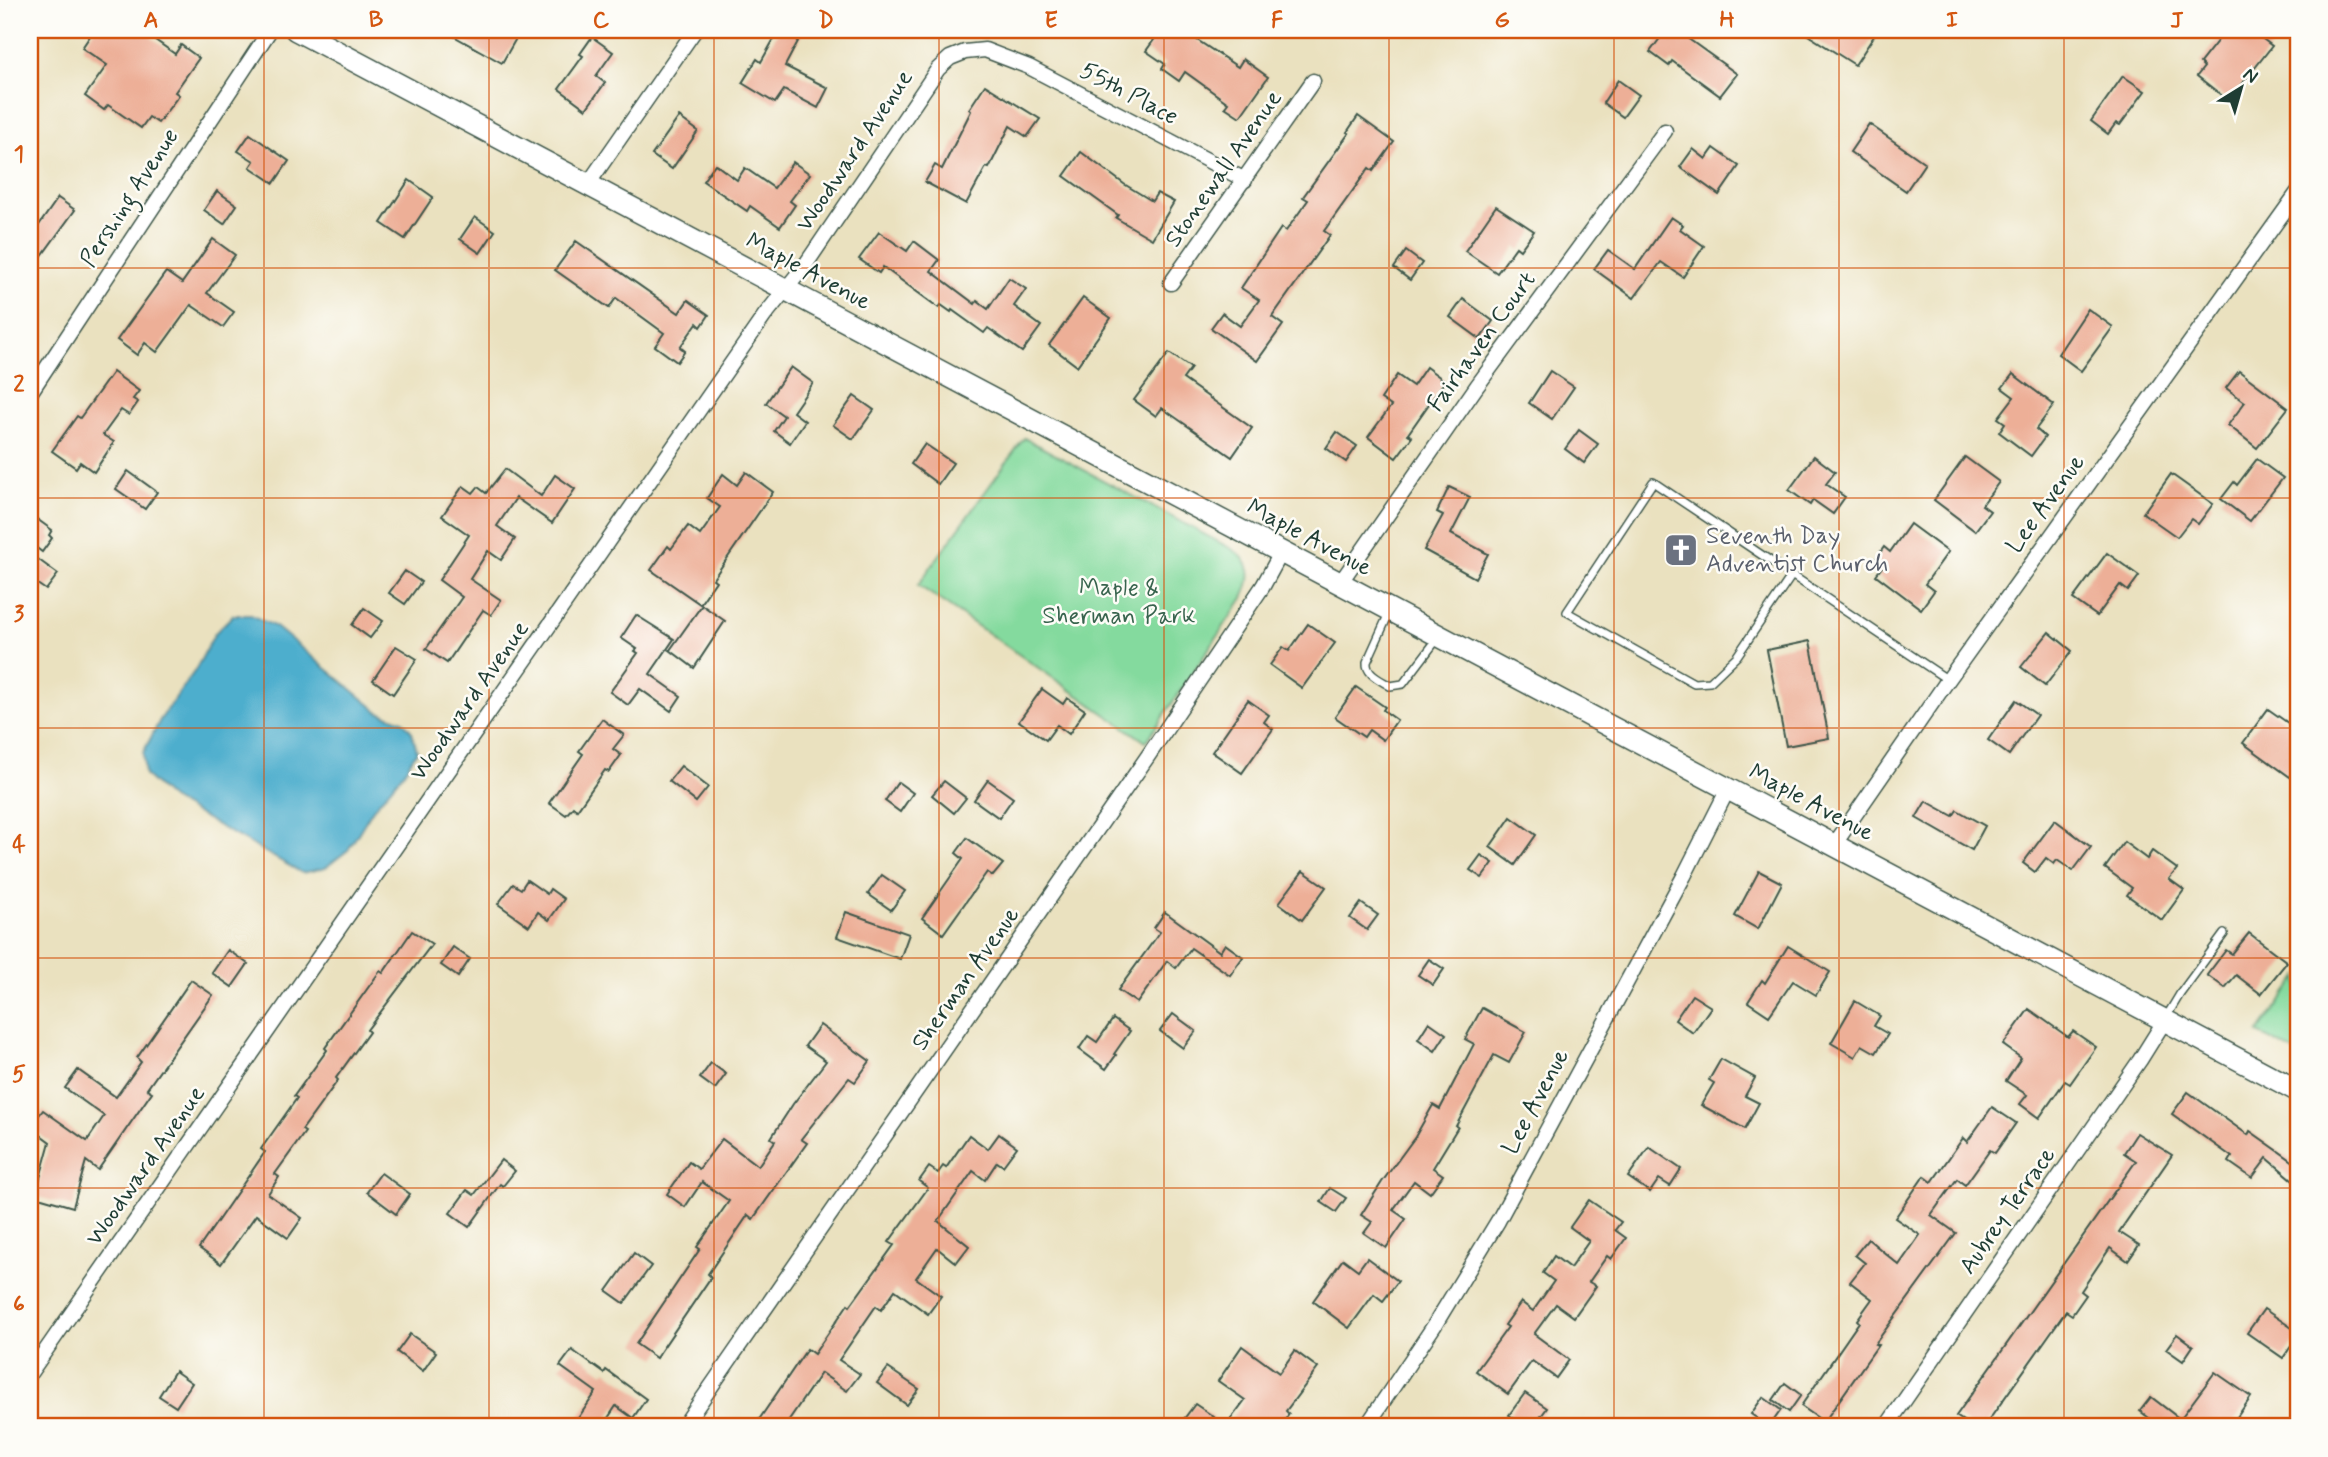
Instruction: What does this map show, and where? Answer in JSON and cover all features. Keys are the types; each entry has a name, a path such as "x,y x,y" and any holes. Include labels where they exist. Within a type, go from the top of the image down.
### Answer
{"main road":[{"name":"Maple Avenue","path":"296,30 2298,1091"}],"street":[{"name":"Pershing Avenue","path":"30,393 270,30"},
{"path":"588,184 695,30"},
{"name":"55th Place","path":"950,58 965,52 985,50 1029,67 1245,180"},
{"name":"Woodward Avenue","path":"30,1373 765,315 806,264 938,69 950,58"},
{"name":"Stonewall Avenue","path":"1171,284 1313,81"},
{"name":"Fairhaven Court","path":"1340,583 1477,386 1665,131"},
{"name":"Lee Avenue","path":"1834,845 1948,680 2298,192"},
{"name":"Sherman Avenue","path":"682,1427 1156,745 1263,586 1281,553"},
{"name":"Lee Avenue","path":"1366,1427 1434,1326 1498,1221 1728,789"},
{"name":"Aubrey Terrace","path":"1886,1427 2165,1020"}],"lane":[{"path":"1792,575 1737,656 1710,682 1694,683 1567,612 1653,482 1792,575 1948,680"},
{"path":"1391,610 1367,662 1370,672 1390,686 1403,684 1440,636"},
{"path":"2165,1020 2179,994 2224,934"}],"green space":[{"name":"Maple & Sherman Park","path":"1024,438 1232,549 1247,565 1249,577 1243,598 1146,742 918,585"},
{"path":"2298,977 2298,1054 2258,1033"}],"water":[{"path":"233,615 251,615 276,627 379,712 403,721 412,732 417,751 404,772 373,809 348,850 325,868 302,873 171,799 145,775 143,753 160,720 196,669 215,633"}],"building":[{"path":"94,30 141,30 175,54 181,45 199,58 175,92 179,95 158,123 149,117 141,128 108,105 104,110 85,96 107,65 82,48"},
{"path":"443,30 492,30 501,35 504,30 508,30 518,35 502,63"},
{"path":"779,30 804,30 785,66 828,88 818,108 784,90 775,103 742,83 757,59 761,62"},
{"path":"1161,30 1182,30 1238,67 1243,59 1268,77 1240,117 1225,107 1228,103 1185,72 1179,81 1162,69 1165,64 1146,51"},
{"path":"1666,30 1676,30 1737,74 1720,96 1672,61 1669,66 1650,52"},
{"path":"1800,30 1878,30 1855,65"},
{"path":"2226,30 2251,30 2272,46 2229,101 2197,76 2204,67 2200,63"},
{"path":"592,37 613,52 596,76 605,83 586,109 559,89 583,56 580,54"},
{"path":"2123,76 2145,91 2120,125 2116,123 2108,134 2091,121"},
{"path":"1618,80 1639,95 1623,117 1603,103"},
{"path":"985,85 1040,119 1027,137 1010,126 989,168 986,167 966,204 925,182 935,165 942,169 971,111 969,109"},
{"path":"1358,116 1394,142 1373,171 1369,168 1324,231 1330,235 1272,317 1283,325 1257,361 1211,328 1222,313 1240,326 1259,300 1241,288 1281,228 1286,231 1308,200 1303,197 1349,133 1347,132"},
{"path":"679,117 698,131 672,169 652,155"},
{"path":"1869,124 1925,163 1906,191 1850,152"},
{"path":"250,134 289,161 274,183 250,167 254,161 238,151"},
{"path":"1714,148 1739,166 1719,195 1680,167 1693,149 1706,159"},
{"path":"1081,152 1152,201 1157,193 1174,202 1152,239 1116,218 1118,215 1064,176"},
{"path":"793,162 810,174 790,201 795,205 780,227 750,206 747,211 703,181 715,164 737,180 745,168 774,188"},
{"path":"409,180 433,197 405,239 381,223"},
{"path":"217,191 237,205 224,224 204,210"},
{"path":"58,198 75,210 30,272 30,238"},
{"path":"1496,206 1534,231 1520,250 1516,247 1497,273 1465,251"},
{"path":"475,217 495,231 480,253 460,239"},
{"path":"1671,217 1683,225 1680,229 1704,246 1683,277 1661,262 1634,298 1594,269 1608,250 1635,269"},
{"path":"879,232 907,251 914,241 939,260 931,271 975,304 977,301 988,309 1009,278 1026,289 1014,306 1041,326 1022,352 988,328 984,333 952,310 951,312 941,305 939,308 883,267 879,273 859,259"},
{"path":"213,239 235,255 207,293 234,312 223,327 191,305 157,352 145,343 137,355 117,340 166,272 182,283"},
{"path":"576,241 679,313 688,300 709,315 701,327 697,323 680,347 685,351 677,362 655,346 664,333 616,298 609,308 555,270"},
{"path":"1406,251 1422,263 1410,280 1394,268"},
{"path":"1083,298 1111,318 1077,366 1049,345"},
{"path":"1463,299 1493,321 1480,339 1450,317"},
{"path":"2088,309 2113,327 2081,371 2058,354"},
{"path":"1169,353 1191,368 1183,379 1252,428 1232,457 1162,408 1156,416 1134,400"},
{"path":"791,367 813,383 793,412 805,421 790,443 774,431 784,416 766,403"},
{"path":"1426,367 1445,381 1408,434 1412,437 1396,458 1368,437 1391,406 1381,399 1397,375 1413,386"},
{"path":"1550,371 1574,387 1552,419 1529,403"},
{"path":"2239,371 2288,408 2257,448 2228,425 2245,402 2226,388"},
{"path":"113,372 139,391 133,399 138,402 129,415 121,410 103,435 114,442 94,472 80,462 76,468 52,451"},
{"path":"2013,374 2054,405 2036,429 2045,437 2031,456 1999,432 2005,423 1998,418 2014,397 2002,388"},
{"path":"854,396 874,410 853,439 833,425"},
{"path":"1579,430 1598,444 1584,463 1565,449"},
{"path":"1337,432 1357,446 1346,462 1326,448"},
{"path":"925,444 953,463 938,484 911,464"},
{"path":"1814,456 1835,472 1826,484 1845,497 1833,514 1813,500 1810,505 1789,490"},
{"path":"1965,457 1999,482 1982,505 1990,511 1975,531 1934,500"},
{"path":"2257,459 2283,478 2250,521 2221,499 2234,482 2237,485"},
{"path":"505,469 541,496 555,475 575,489 552,523 516,498 497,526 515,539 501,560 488,551 470,579 501,600 491,615 483,610 447,663 426,649 462,597 439,580 469,535 442,516 463,486 473,493 478,487 486,493"},
{"path":"128,471 157,492 145,509 116,489"},
{"path":"746,472 773,492 713,579 716,581 700,604 651,570 668,546 671,549 688,526 700,535 720,507 707,498 723,474 737,485"},
{"path":"2171,474 2213,504 2198,524 2191,519 2177,537 2143,513"},
{"path":"1449,487 1470,497 1451,534 1488,554 1475,578 1424,550 1443,515 1437,512"},
{"path":"30,514 52,530 49,535 52,538 42,552 30,543"},
{"path":"1910,524 1948,552 1925,584 1934,591 1921,609 1876,575 1882,567 1874,561 1884,547 1890,552"},
{"path":"2107,553 2139,576 2128,591 2120,585 2097,616 2073,599"},
{"path":"39,560 58,574 46,590 30,579 30,572"},
{"path":"405,571 421,582 405,604 389,593"},
{"path":"702,605 725,621 694,668 670,650"},
{"path":"364,608 383,621 370,638 352,625"},
{"path":"636,615 674,639 650,674 681,696 671,711 640,689 628,705 610,692 638,653 635,651 637,649 621,638"},
{"path":"1308,624 1335,643 1302,688 1270,665 1283,647 1289,651"},
{"path":"2049,632 2072,651 2045,686 2021,667"},
{"path":"1810,641 1829,738 1786,746 1767,650"},
{"path":"396,646 417,659 393,694 373,680"},
{"path":"1356,687 1385,707 1383,710 1397,720 1383,740 1369,730 1364,737 1335,717"},
{"path":"1042,689 1063,704 1067,698 1085,710 1069,734 1057,725 1046,740 1019,721"},
{"path":"1248,700 1269,715 1264,722 1273,729 1242,773 1212,752"},
{"path":"2016,700 2037,715 2009,755 1988,740"},
{"path":"2268,709 2298,730 2298,765 2290,777 2243,743"},
{"path":"602,719 624,735 613,749 621,755 609,772 605,770 577,810 573,807 566,815 549,803 583,754 579,751"},
{"path":"681,766 708,787 696,802 669,781"},
{"path":"988,780 1013,798 999,818 974,800"},
{"path":"944,781 966,798 954,813 932,795"},
{"path":"898,782 913,793 900,812 885,801"},
{"path":"1926,801 1953,816 1957,810 1985,826 1972,850 1916,818"},
{"path":"1511,817 1536,835 1515,865 1490,847"},
{"path":"2055,820 2091,847 2073,871 2057,860 2054,864 2046,858 2035,872 2023,863"},
{"path":"967,838 1003,864 993,876 987,872 943,934 922,918 963,859 956,853"},
{"path":"2124,842 2147,859 2152,851 2177,869 2169,879 2184,890 2162,920 2127,895 2132,888 2105,868"},
{"path":"1481,855 1493,863 1482,878 1470,870"},
{"path":"1303,871 1326,887 1302,920 1279,903"},
{"path":"1759,871 1782,883 1758,929 1735,916"},
{"path":"882,875 905,891 891,910 868,894"},
{"path":"527,880 547,894 550,889 564,899 549,920 538,912 529,926 498,904 513,884 521,889"},
{"path":"1361,903 1378,915 1367,930 1350,918"},
{"path":"846,912 909,934 900,959 837,937"},
{"path":"1165,912 1220,952 1225,944 1243,957 1230,975 1191,948 1176,968 1167,961 1137,1003 1118,990 1160,932 1154,928"},
{"path":"412,931 432,944 367,1030 369,1032 336,1078 338,1080 302,1130 305,1132 275,1174 279,1177 268,1194 302,1218 288,1238 256,1215 221,1264 199,1248 265,1152 261,1149 297,1098 294,1096 327,1050 325,1048"},
{"path":"2249,933 2287,962 2261,994 2236,975 2225,988 2207,975 2226,950 2232,954"},
{"path":"1788,946 1830,972 1816,995 1793,981 1769,1016 1748,1002 1762,980 1765,983"},
{"path":"453,947 470,959 458,977 441,965"},
{"path":"228,950 248,964 232,987 212,973"},
{"path":"1429,959 1444,969 1433,985 1418,975"},
{"path":"191,980 213,995 147,1089 152,1092 98,1170 86,1161 73,1207 35,1196 50,1142 30,1127 43,1110 87,1141 104,1116 65,1088 78,1070 116,1097 141,1062 137,1058"},
{"path":"1692,995 1711,1007 1693,1033 1675,1020"},
{"path":"1855,1001 1880,1016 1874,1026 1888,1034 1876,1053 1862,1045 1855,1057 1831,1043"},
{"path":"1482,1008 1526,1032 1509,1063 1494,1055 1456,1126 1458,1127 1433,1168 1443,1175 1430,1193 1414,1181 1393,1210 1406,1219 1386,1248 1364,1233 1372,1222 1361,1215 1415,1137 1433,1105 1440,1109 1474,1044 1465,1039"},
{"path":"2029,1009 2068,1037 2073,1031 2096,1047 2070,1084 2065,1081 2039,1118 2020,1104 2027,1095 2006,1081 2021,1058 2003,1045"},
{"path":"1173,1014 1196,1031 1183,1048 1160,1031"},
{"path":"1113,1019 1130,1031 1106,1069 1079,1049 1088,1036 1097,1042"},
{"path":"1429,1022 1446,1034 1435,1051 1418,1039"},
{"path":"820,1025 870,1061 855,1082 849,1078 801,1139 807,1143 753,1219 748,1215 708,1274 711,1277 656,1358 636,1344 729,1201 702,1182 685,1207 667,1194 689,1162 699,1169 722,1139 758,1166 775,1141 771,1138 793,1104 826,1061 805,1046"},
{"path":"1721,1059 1755,1078 1745,1096 1759,1103 1745,1129 1701,1105 1714,1083 1709,1080"},
{"path":"711,1063 726,1074 715,1089 700,1078"},
{"path":"2188,1092 2248,1135 2250,1131 2298,1165 2298,1184 2267,1158 2252,1178 2229,1162 2232,1157 2172,1114"},
{"path":"1992,1107 2016,1123 1995,1153 1990,1150 1965,1185 1957,1179 1931,1215 1956,1233 1875,1344 1878,1345 1824,1422 1801,1406 1872,1299 1850,1282 1865,1263 1855,1255 1868,1239 1899,1265 1920,1235 1895,1218 1924,1176 1932,1182 1963,1138 1967,1142"},
{"path":"2137,1133 2172,1155 2119,1232 2139,1245 2128,1261 2110,1248 2081,1291 2086,1295 2072,1315 2066,1311 1984,1427 1972,1427 1956,1416 2136,1161 2124,1153"},
{"path":"999,1134 1017,1147 1003,1166 997,1162 985,1180 973,1171 938,1221 969,1246 956,1263 937,1248 916,1278 941,1296 928,1314 895,1290 881,1310 876,1306 839,1360 860,1374 847,1391 821,1373 784,1427 754,1427 807,1349 814,1354 848,1304 850,1306 894,1245 889,1242 928,1188 919,1181 929,1167 938,1173 943,1166 946,1168 969,1135 988,1149"},
{"path":"1649,1147 1681,1169 1670,1186 1659,1179 1650,1192 1628,1177"},
{"path":"501,1160 515,1171 503,1186 500,1184 469,1227 450,1213 467,1190 474,1195"},
{"path":"381,1173 410,1194 396,1214 367,1192"},
{"path":"1330,1188 1346,1198 1336,1212 1321,1202"},
{"path":"1589,1200 1621,1222 1615,1230 1626,1238 1611,1259 1607,1256 1589,1282 1596,1286 1574,1317 1556,1304 1534,1334 1569,1360 1556,1378 1532,1361 1508,1394 1476,1371 1508,1327 1505,1325 1521,1302 1533,1311 1554,1281 1543,1273 1554,1256 1570,1268 1589,1241 1570,1227"},
{"path":"634,1253 651,1266 624,1303 607,1291"},
{"path":"1367,1258 1398,1281 1383,1301 1374,1294 1349,1328 1313,1301 1343,1259 1358,1270"},
{"path":"2264,1309 2298,1332 2283,1358 2247,1333"},
{"path":"410,1334 436,1352 423,1371 397,1352"},
{"path":"2177,1334 2193,1346 2183,1361 2166,1349"},
{"path":"1242,1346 1279,1373 1295,1351 1318,1368 1286,1411 1289,1414 1280,1427 1240,1427 1230,1420 1245,1400 1218,1381"},
{"path":"572,1350 646,1399 633,1418 616,1406 602,1427 572,1427 596,1392 560,1366"},
{"path":"888,1368 919,1389 907,1405 877,1383"},
{"path":"175,1371 192,1383 176,1407 159,1396"},
{"path":"2215,1372 2251,1397 2230,1427 2161,1427 2140,1411 2151,1397 2180,1419"},
{"path":"1785,1383 1801,1395 1789,1412 1773,1400"},
{"path":"1525,1393 1547,1408 1533,1427 1526,1427 1509,1415"},
{"path":"1763,1397 1781,1410 1769,1427 1751,1414"},
{"path":"1195,1404 1214,1417 1207,1427 1178,1427"}],"place":[{"name":"Seventh Day Adventist Church","path":"1681,550"}]}
